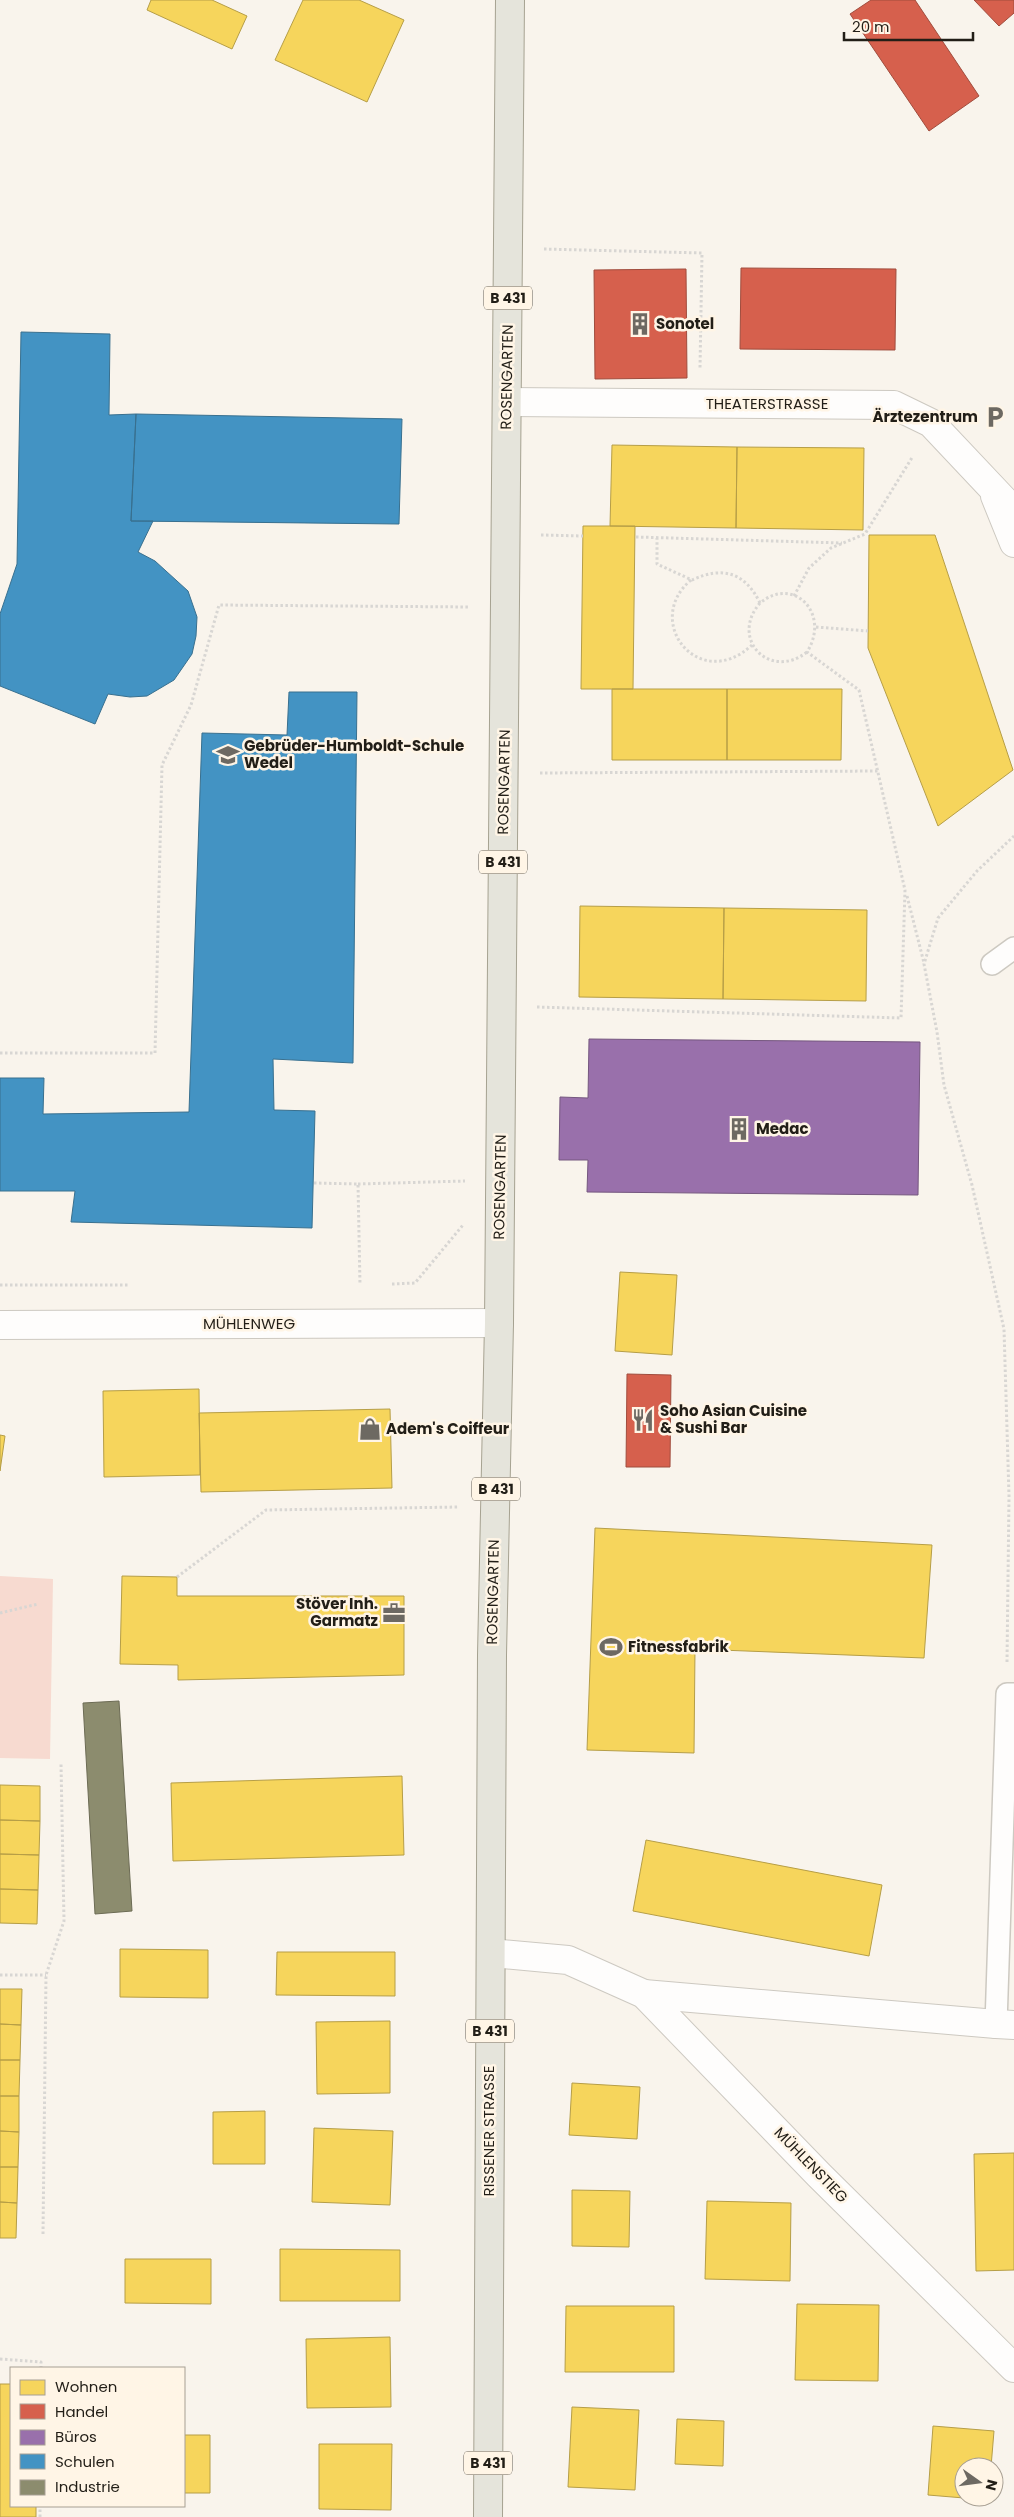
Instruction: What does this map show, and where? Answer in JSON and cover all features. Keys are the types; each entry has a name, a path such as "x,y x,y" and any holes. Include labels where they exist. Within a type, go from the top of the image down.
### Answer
{"main road":[{"name":"ROSENGARTEN","path":"492,1654 499,1323 510,0"},
{"name":"RISSENER STRASSE","path":"488,2517 492,1654"}],"street":[{"name":"THEATERSTRASSE","path":"507,402 894,405 931,424 1014,511"},
{"name":"THEATERSTRASSE","path":"993,490 1014,544"},
{"name":"MÜHLENWEG","path":"0,1325 499,1323"},
{"name":"MÜHLENSTIEG","path":"491,1953 568,1960 644,1994 1005,2025"},
{"name":"MÜHLENSTIEG","path":"644,1994 819,2175 1014,2368"}],"lane":[{"path":"992,964 1014,948"},
{"path":"1005,2025 1011,1694"}],"path":[{"path":"508,248 702,252 700,404"},
{"path":"794,596 809,568 831,548 865,534 896,486"},
{"path":"636,537 844,543"},
{"path":"657,538 657,564 692,580"},
{"path":"752,645 734,659 723,662 701,659 688,651 678,639 672,616 674,604 678,594 692,580 706,574 721,572 734,575 745,582 754,591 760,603"},
{"path":"776,595 794,596 808,606 816,628 815,636 807,652 800,658 781,662 764,657 752,645 748,634 748,623 752,613 760,603 776,595"},
{"path":"0,1053 155,1053 162,765 191,705 219,605 506,607"},
{"path":"816,628 868,631"},
{"path":"807,652 859,690 924,964 938,1032 944,1085 972,1185 1004,1330 1009,1496 1011,1694"},
{"path":"504,774 878,771"},
{"path":"924,964 938,918 977,871 1014,836"},
{"path":"502,1005 901,1018 905,890"},
{"path":"314,1183 358,1184 500,1180"},
{"path":"358,1184 360,1285"},
{"path":"388,1284 416,1283 465,1223"},
{"path":"0,1285 136,1285"},
{"path":"350,1285 369,1285"},
{"path":"177,1576 266,1510 495,1507"},
{"path":"0,1613 38,1604"},
{"path":"43,2234 46,1975 64,1921 61,1764"},
{"path":"0,1976 46,1975"},
{"path":"0,2359 41,2362 41,2367"}],"shaded area":[{"path":"0,1576 53,1579 50,1759 0,1758"}],"building: Wohnen":[{"path":"151,0 212,0 247,16 232,49 147,10"},
{"path":"303,0 359,0 404,20 367,102 275,60"},
{"path":"612,445 737,447 736,528 610,526"},
{"path":"737,447 864,448 863,530 736,528"},
{"path":"583,526 635,526 633,689 581,689"},
{"path":"869,535 935,535 1013,770 938,826 868,648"},
{"path":"612,689 727,689 727,760 612,760"},
{"path":"727,689 842,689 841,760 727,760"},
{"path":"580,906 724,908 723,999 579,997"},
{"path":"724,908 867,910 866,1001 723,999"},
{"path":"620,1272 677,1275 672,1355 615,1351"},
{"path":"199,1389 200,1475 104,1477 103,1391"},
{"path":"390,1409 392,1488 201,1492 199,1413"},
{"path":"0,1435 5,1436 0,1471"},
{"path":"595,1528 932,1545 924,1658 695,1649 694,1753 587,1750"},
{"path":"122,1576 177,1577 177,1596 404,1596 404,1675 178,1680 178,1665 120,1664"},
{"path":"402,1776 404,1855 173,1861 171,1783"},
{"path":"0,1785 40,1786 40,1821 0,1820"},
{"path":"0,1820 40,1821 39,1855 0,1854"},
{"path":"646,1840 882,1885 869,1956 633,1911"},
{"path":"0,1854 39,1855 38,1890 0,1889"},
{"path":"0,1889 38,1890 37,1924 0,1923"},
{"path":"120,1949 208,1950 208,1998 120,1997"},
{"path":"277,1952 395,1952 395,1996 276,1995"},
{"path":"0,1989 22,1989 21,2025 0,2024"},
{"path":"390,2021 390,2093 317,2094 316,2022"},
{"path":"0,2024 21,2025 20,2060 0,2060"},
{"path":"0,2060 20,2060 19,2096 0,2096"},
{"path":"572,2083 640,2087 637,2139 569,2135"},
{"path":"0,2096 19,2096 19,2132 0,2131"},
{"path":"265,2111 265,2164 213,2164 213,2112"},
{"path":"314,2128 393,2131 390,2205 312,2202"},
{"path":"0,2131 19,2132 18,2167 0,2167"},
{"path":"1014,2153 1014,2270 976,2271 974,2154"},
{"path":"0,2167 18,2167 17,2203 0,2202"},
{"path":"572,2190 630,2191 629,2247 572,2246"},
{"path":"707,2201 791,2203 790,2281 705,2279"},
{"path":"0,2202 17,2203 16,2238 0,2238"},
{"path":"280,2249 400,2250 400,2301 280,2301"},
{"path":"125,2259 211,2259 211,2304 125,2303"},
{"path":"797,2304 879,2305 878,2381 795,2380"},
{"path":"566,2306 674,2306 674,2372 565,2372"},
{"path":"390,2337 391,2407 307,2408 306,2339"},
{"path":"0,2384 10,2384 10,2507 36,2507 36,2517 0,2517"},
{"path":"572,2407 639,2410 635,2490 568,2487"},
{"path":"677,2419 724,2421 723,2466 675,2464"},
{"path":"933,2426 994,2431 992,2457 954,2457 954,2497 928,2495"},
{"path":"185,2435 210,2435 210,2493 185,2493"},
{"path":"319,2444 392,2444 391,2510 319,2509"}],"building: Handel":[{"path":"871,0 915,0 979,96 929,131 850,14"},
{"path":"974,0 1014,0 1014,13 999,26"},
{"path":"741,268 896,269 895,350 740,349"},
{"name":"Sonotel","path":"686,269 687,378 595,379 594,270"},
{"path":"627,1374 671,1375 670,1467 626,1467"}],"building: Büros":[{"name":"Medac","path":"589,1039 920,1042 918,1195 587,1192 588,1160 559,1160 560,1097 588,1098"}],"building: Schulen":[{"path":"21,332 110,334 109,415 136,414 131,521 153,521 138,552 155,561 188,591 197,617 196,636 192,654 174,680 147,696 130,697 108,694 95,724 0,686 0,614 17,564"},
{"path":"136,414 402,419 399,524 131,521"},
{"path":"289,692 357,692 353,1063 273,1059 274,1110 315,1111 312,1228 71,1222 75,1191 0,1191 0,1078 44,1078 43,1114 189,1112 202,733 287,735"}],"building: Industrie":[{"path":"119,1701 132,1911 95,1914 83,1703"}],"place":[{"name":"Sonotel","path":"640,324"},
{"name":"Ärztezentrum","path":"995,417"},
{"name":"Gebrüder-Humboldt-Schule Wedel","path":"228,755"},
{"name":"Medac","path":"739,1129"},
{"name":"Soho Asian Cuisine & Sushi Bar","path":"643,1420"},
{"name":"Adem's Coiffeur","path":"370,1429"},
{"name":"Stöver Inh. Garmatz","path":"394,1613"},
{"name":"Fitnessfabrik","path":"611,1647"}]}
